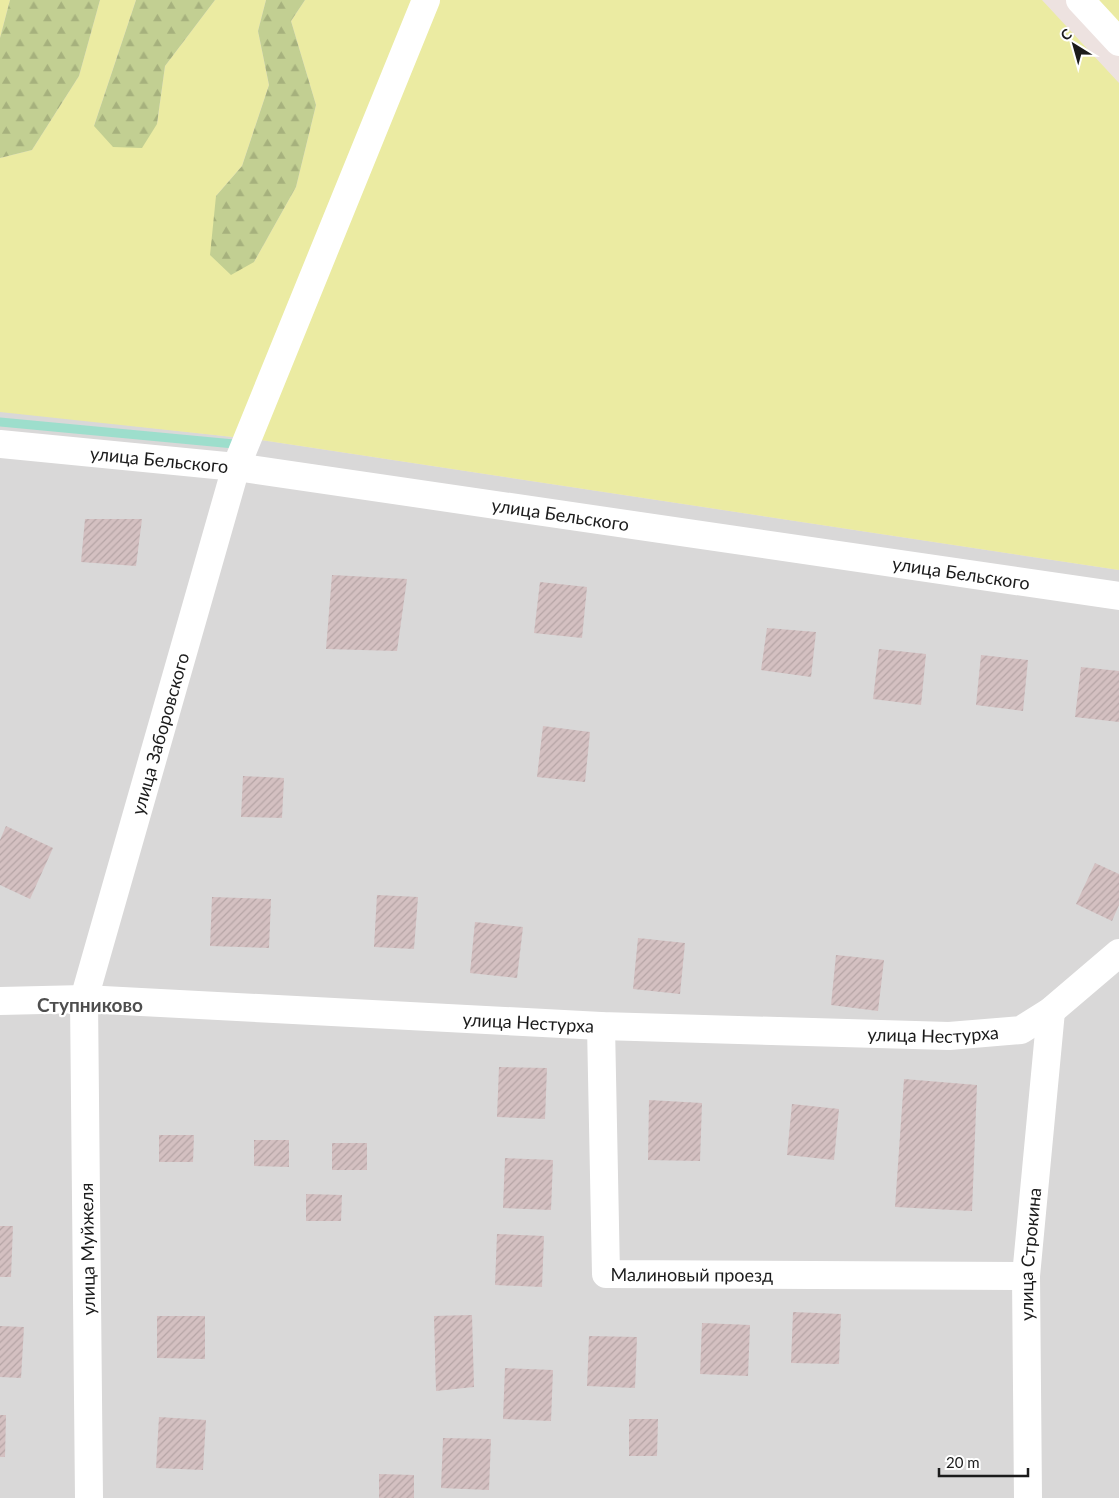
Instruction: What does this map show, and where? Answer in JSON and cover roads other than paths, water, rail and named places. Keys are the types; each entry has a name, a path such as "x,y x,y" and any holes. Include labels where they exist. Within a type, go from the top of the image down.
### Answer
{"street":[{"name":"улица Заборовского","path":"84,1000 236,467 426,0"},
{"path":"1080,0 1119,42"},
{"name":"улица Бельского","path":"0,444 236,467 1119,596"},
{"name":"улица Нестурха","path":"0,1000 84,1000 601,1026 949,1036 1021,1030 1051,1011 1119,953"},
{"name":"улица Муйжеля","path":"84,1000 89,1498"},
{"name":"улица Строкина","path":"1028,1498 1026,1276 1051,1011"},
{"name":"Малиновый проезд","path":"601,1026 606,1274 1026,1276"}],"waterway":[{"path":"0,422 234,444"}],"district":[{"name":"Ступниково","path":"90,1004"}]}
